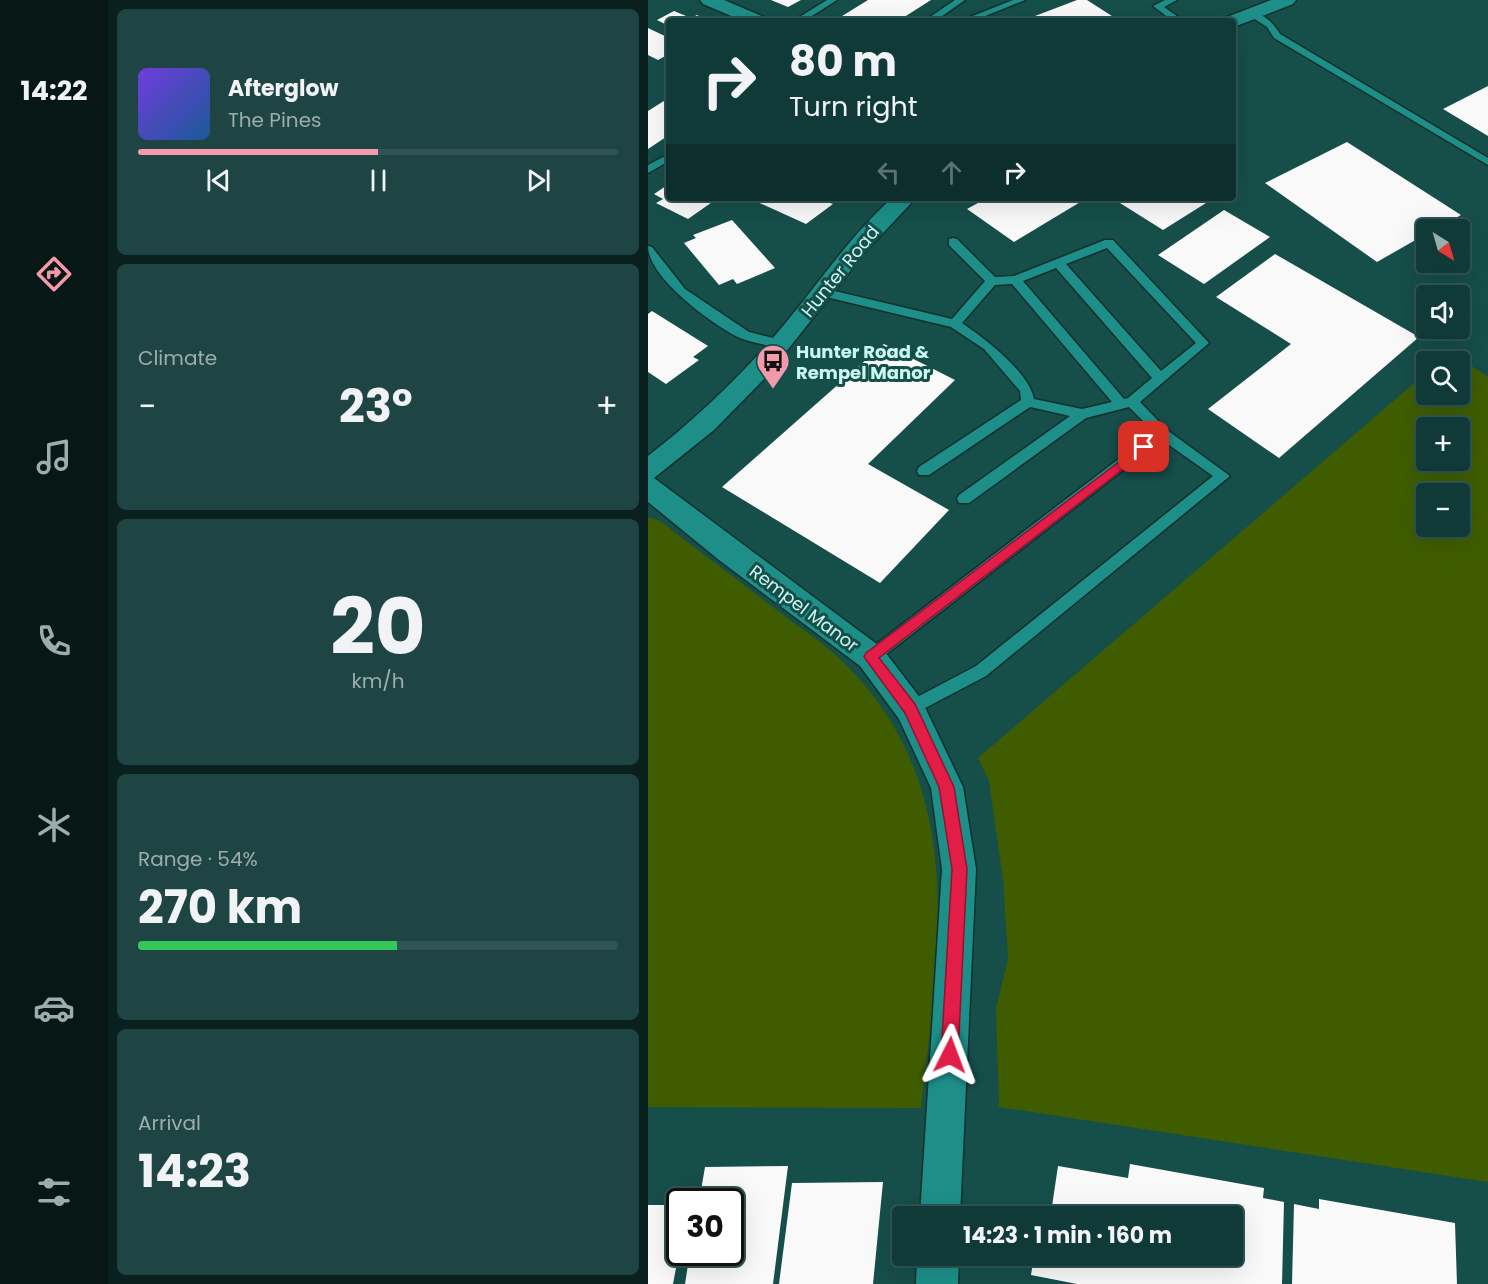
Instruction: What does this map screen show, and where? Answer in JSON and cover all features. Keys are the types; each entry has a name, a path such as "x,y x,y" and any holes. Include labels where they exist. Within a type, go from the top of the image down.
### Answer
{"street":[{"path":"710,0 751,18"},
{"path":"1236,20 1280,1"},
{"name":"Hunter Road","path":"648,470 725,405 781,344 849,256 902,201"},
{"name":"Rempel Manor","path":"648,487 729,552 870,657 910,709 946,787 959,869 941,1206"},
{"path":"936,1284 937,1266"}],"lane":[{"path":"803,18 833,0"},
{"path":"933,18 961,0"},
{"path":"973,18 1021,0"},
{"path":"1173,0 1157,6 1175,18"},
{"path":"1253,14 1270,25 1277,36 1488,162"},
{"path":"648,170 666,159"},
{"path":"953,242 992,281"},
{"path":"955,324 992,281 1015,280 1109,243 1203,343 1127,403 1082,414 964,500"},
{"path":"648,250 681,292 745,335 781,344"},
{"path":"1058,263 1160,379"},
{"path":"910,709 981,671 1223,476 1162,434 1127,403 1015,280"},
{"path":"822,292 955,324 988,346 1026,390 1028,402"},
{"path":"924,471 1028,402 1082,414"},
{"path":"870,657 1162,434"}],"green space":[{"path":"1470,365 1488,377 1488,1182 999,1107 996,1008 1008,959 1003,880 989,781 978,758 1416,382 1416,405 1470,405"},
{"path":"648,517 660,521 836,655 884,710 911,762 928,816 936,872 938,930 921,1108 648,1107"}],"building":[{"path":"771,0 801,0 788,7"},
{"path":"868,0 931,0 903,18 839,18"},
{"path":"1077,0 1087,0 1115,18 1030,18"},
{"path":"674,11 691,18 666,18 666,24 657,20"},
{"path":"648,28 666,37 666,56 658,60 648,55"},
{"path":"1488,86 1488,136 1443,109"},
{"path":"666,100 666,137 648,149 648,111"},
{"path":"1347,142 1461,215 1454,219 1416,219 1416,240 1377,262 1265,183"},
{"path":"666,186 666,201 714,201 688,219 656,203 663,199 654,194"},
{"path":"755,201 828,201 833,204 806,224"},
{"path":"982,201 1082,201 1014,242 967,209"},
{"path":"1117,201 1209,201 1163,230"},
{"path":"1224,210 1270,237 1204,284 1158,255"},
{"path":"732,220 775,268 737,284 733,279 719,285 684,243 696,238 693,235"},
{"path":"1275,254 1416,335 1417,339 1279,458 1208,409 1291,344 1216,297"},
{"path":"652,311 708,346 693,357 699,360 666,384 648,372 648,314"},
{"path":"884,344 955,380 868,464 949,510 880,583 722,487"},
{"path":"1130,1164 1264,1188 1263,1198 1284,1202 1282,1284 1077,1284 1031,1275 1032,1266 1243,1266 1243,1206 1052,1206 1058,1166 1128,1178"},
{"path":"788,1166 773,1284 685,1284 688,1266 744,1266 744,1188 701,1188 705,1167"},
{"path":"883,1182 873,1284 779,1284 792,1183"},
{"path":"1319,1199 1455,1223 1457,1284 1292,1284 1294,1204 1319,1209"},
{"path":"648,1205 666,1205 666,1266 676,1266 673,1284 648,1284"}],"place":[{"name":"Hunter Road & Rempel Manor","path":"773,390"}],"route":[{"path":"950,1055 959,869 946,787 910,709 870,657 1144,447"}]}
